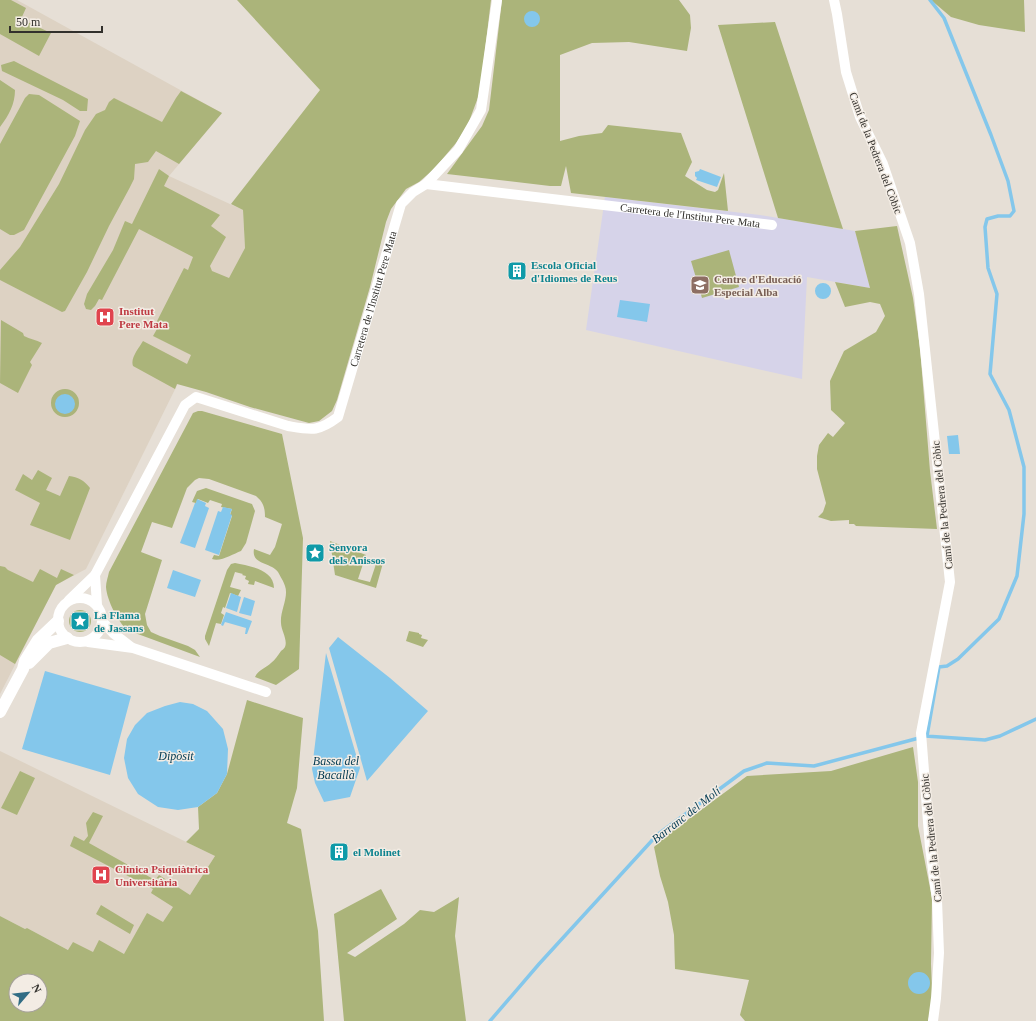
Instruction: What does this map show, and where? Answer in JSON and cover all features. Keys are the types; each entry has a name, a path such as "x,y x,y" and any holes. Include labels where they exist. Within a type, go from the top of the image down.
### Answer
{"street":[{"path":"426,184 458,150 481,110 497,0"},
{"name":"Camí de la Pedrera del Còbic","path":"834,0 846,72 860,117 882,164 910,243 919,294 950,582 921,733 930,847 938,900 939,953 933,1021"},
{"name":"Carretera de l'Institut Pere Mata","path":"69,600 95,575 185,405 196,397 288,426 314,430 326,426 338,417 402,204 413,192 426,184 772,225"},
{"path":"95,575 97,605"},
{"path":"88,642 97,636 101,629 103,622 102,613 97,605 84,598 69,600 61,608 58,621 60,630 67,638 79,643 88,642 133,648 266,692"},
{"path":"0,712 25,661 38,640 58,621"},
{"path":"103,622 113,633 133,648"},
{"path":"22,669 49,643 67,638"}],"shaded area":[{"name":"Institut Pere Mata","path":"0,0 17,0 222,113 169,176 243,210 245,248 86,569 56,585 0,694"},
{"name":"Centre d'Educació Especial Alba","path":"605,197 760,215 855,231 870,288 807,277 802,379 586,330"},
{"name":"Clínica Psiquiàtrica Universitària","path":"0,751 215,856 172,923 149,993 27,928 25,929 0,916"}],"green space":[{"path":"0,0 11,0 26,8 21,19 51,33 39,56 0,34"},
{"path":"237,0 491,0 480,92 467,127 456,143 434,169 419,182 406,189 391,209 386,222 370,287 337,400 332,411 319,421 309,423 250,407 177,384 175,389 133,366 132,363 134,356 143,341 187,364 191,355 153,336 157,329 154,327 184,268 188,270 193,257 139,229 102,300 99,299 91,310 86,309 84,304 87,294 113,250 125,221 132,224 159,169 169,176 164,186 220,215 211,226 226,237 210,266 212,271 229,278 245,248 243,210 231,204 320,90"},
{"path":"502,0 679,0 690,15 691,28 687,51 629,42 592,43 560,55 560,141 579,136 602,133 608,125 681,133 692,162 685,176 707,190 715,192 718,190 724,173 728,211 571,193 566,166 561,186 447,174 482,126 489,110"},
{"path":"931,0 1024,0 1025,32 979,25 951,17"},
{"path":"775,22 843,229 778,218 718,25"},
{"path":"14,61 88,99 87,111 80,111 63,100 2,71 1,65"},
{"path":"0,80 15,90 11,109 0,127"},
{"path":"181,91 222,113 179,164 156,151 148,162 135,164 134,179 87,272 65,311 62,312 0,280 0,270 20,247 59,184 85,130 96,114 105,110 109,102 114,98 162,122"},
{"path":"29,94 39,95 80,121 75,136 24,230 14,235 10,235 0,229 0,144 25,98"},
{"path":"897,226 913,298 920,348 930,471 937,529 856,526 854,524 849,524 849,520 831,521 818,517 823,512 826,503 817,469 819,445 828,433 833,437 845,423 831,410 830,381 844,351 876,332 885,316 880,304 870,302 845,307 835,282 870,288 855,231"},
{"path":"729,250 739,287 702,298 691,261"},
{"path":"1,320 23,333 24,336 42,343 30,362 32,365 18,393 0,383"},
{"path":"65,389 75,393 79,403 75,413 65,417 55,413 51,403 55,393"},
{"path":"198,411 282,434 303,538 299,669 276,685 255,677 274,660 285,647 286,641 281,626 281,618 286,590 278,572 271,566 258,561 254,554 254,549 270,555 275,547 282,524 265,517 263,505 256,496 209,479 199,478 187,488 172,528 152,522 141,552 162,560 145,614 147,625 151,632 188,646 195,650 200,657 127,630 117,616 108,598 106,587 109,572 193,413"},
{"path":"38,470 52,478 46,490 60,496 69,476 81,479 90,488 70,540 30,525 40,503 15,490 23,474 32,480"},
{"path":"206,488 252,504 255,511 246,543 241,551 216,560 212,559 214,555 219,556 232,516 230,515 232,509 221,507 222,504 210,500 208,503 198,499 196,503 192,502 197,491"},
{"path":"330,541 366,555 358,579 370,582 377,561 383,563 376,588 335,575"},
{"path":"235,563 253,567 270,576 274,588 255,581 254,585 248,584 249,581 245,579 246,576 235,572 230,587 241,590 238,596 230,593 225,608 223,607 221,613 224,615 221,624 216,623 209,646 205,636 227,570 231,564"},
{"path":"0,566 5,567 8,570 33,582 40,569 57,578 61,569 74,575 56,585 15,664 0,655"},
{"path":"80,610 84,611 90,617 90,625 84,631 80,632 76,631 70,625 69,621 70,617 76,611"},
{"path":"409,631 419,633 422,635 421,638 428,640 423,647 406,641"},
{"path":"247,700 303,718 297,788 287,823 301,829 318,931 324,1021 0,1021 0,916 25,929 27,928 68,950 73,942 93,952 99,940 124,954 147,913 163,922 173,907 151,893 153,889 70,846 74,836 84,841 88,836 86,823 93,812 103,816 89,843 155,880 159,875 190,895 215,856 186,842 199,829 198,807 217,793 227,774"},
{"path":"913,747 918,782 918,826 932,898 931,964 932,989 935,991 928,1021 745,1021 740,1015 749,980 675,969 674,935 668,902 660,876 654,847 663,838 747,776 831,771"},
{"path":"20,771 35,778 17,815 1,808"},
{"path":"381,889 397,919 347,953 355,957 404,924 420,910 434,912 459,897 455,936 466,1021 344,1021 334,914"},
{"path":"101,905 134,925 130,934 96,914"}],"water":[{"path":"532,11 538,13 540,19 538,25 532,27 526,25 524,19 526,13"},
{"path":"700,169 721,177 717,187 696,180 697,178 695,176 695,172 699,171"},
{"path":"823,283 830,288 831,291 826,298 823,299 816,294 815,291 820,284"},
{"path":"620,300 650,304 647,322 617,317"},
{"path":"65,394 72,397 75,404 72,411 65,414 58,411 55,404 58,397"},
{"path":"958,435 960,454 949,454 947,436"},
{"path":"197,499 206,503 205,506 209,508 195,548 180,543"},
{"path":"223,507 232,509 230,514 232,515 219,555 205,550 218,511 221,512"},
{"path":"173,570 201,580 195,597 167,588"},
{"path":"231,593 241,597 237,612 226,608"},
{"path":"244,597 255,601 251,616 239,613"},
{"path":"226,612 252,621 247,634 245,634 246,628 225,622 223,626 221,625"},
{"path":"338,637 390,678 428,711 367,781 329,648"},
{"name":"Bassa del Bacallà","path":"326,653 360,768 350,797 324,802 315,783 312,769"},
{"path":"45,671 131,696 110,775 22,749"},
{"name":"Dipòsit","path":"180,702 193,704 207,711 223,729 228,749 227,774 217,793 198,807 178,810 158,807 138,794 128,778 124,758 127,739 135,725 147,713"},
{"path":"919,972 927,975 930,983 927,991 919,994 911,991 908,983 911,975"}],"waterway":[{"path":"927,736 939,667 947,666 958,659 999,619 1017,576 1024,514 1024,467 1009,410 990,374 997,294 988,268 985,227 987,219 998,216 1010,216 1014,211 1008,181 991,135 944,18 930,0"},
{"path":"925,736 985,740 1000,736 1036,719"},
{"name":"Barranc del Molí","path":"490,1021 539,964 657,835 744,771 767,763 814,766 919,738"}],"place":[{"name":"Escola Oficial d'Idiomes de Reus","path":"517,271"},
{"name":"Centre d'Educació Especial Alba","path":"700,285"},
{"name":"Institut Pere Mata","path":"105,317"},
{"name":"Senyora dels Anissos","path":"315,553"},
{"name":"La Flama de Jassans","path":"80,621"},
{"name":"el Molinet","path":"339,852"},
{"name":"Clínica Psiquiàtrica Universitària","path":"101,875"}]}
